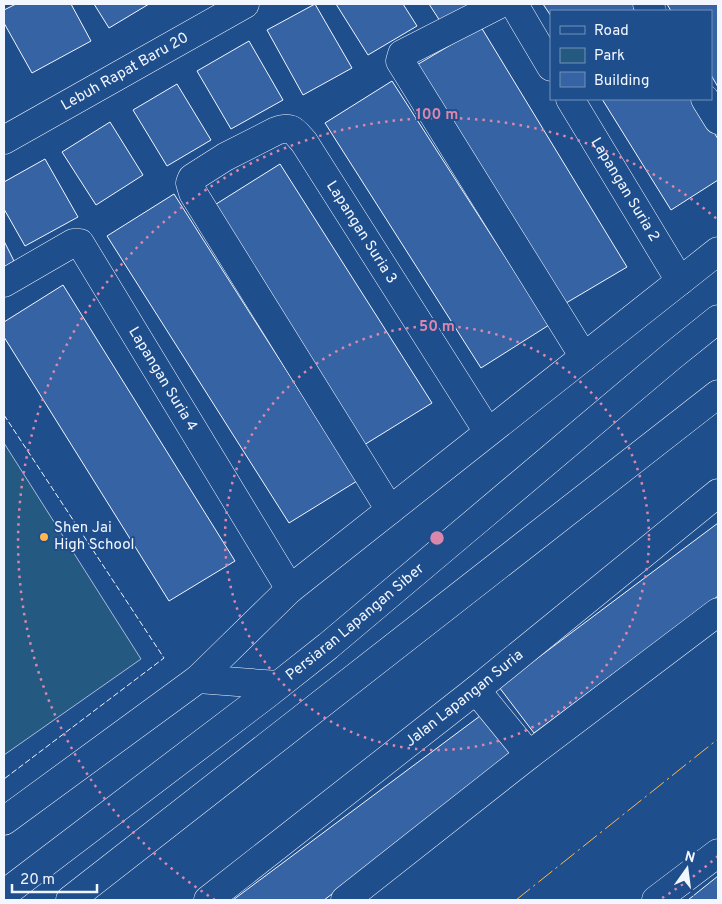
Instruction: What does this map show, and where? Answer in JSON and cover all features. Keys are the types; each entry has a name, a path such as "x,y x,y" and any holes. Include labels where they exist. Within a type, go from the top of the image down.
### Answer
{"street":[{"name":"Lebuh Rapat Baru 20","path":"4,140 245,4"},
{"path":"500,4 402,54 400,61 584,357"},
{"path":"511,4 550,64"},
{"name":"Lapangan Suria 2","path":"571,100 680,281"},
{"path":"706,100 718,120"},
{"name":"Lapangan Suria 3","path":"390,510 193,193 190,183 192,178 225,157 276,131 285,128 293,129 304,142 488,432"},
{"name":"Lapangan Suria 4","path":"4,283 73,243 80,243 290,589"},
{"path":"4,821 198,679 290,589 718,251"},
{"name":"Persiaran Lapangan Siber","path":"4,894 328,646 664,362 718,319"},
{"path":"70,900 718,394"},
{"name":"Jalan Lapangan Suria","path":"208,900 476,690 718,493"},
{"path":"345,900 530,755 718,612"},
{"path":"328,646 358,676"},
{"path":"198,679 278,685"},
{"path":"476,690 530,755"},
{"path":"656,900 718,853"}],"green space":[{"name":"Shen Jai High School","path":"4,443 141,659 4,755"}],"building":[{"path":"16,4 71,4 91,41 32,73 4,23 4,10"},
{"path":"94,4 149,4 109,28"},
{"path":"315,4 352,68 303,95 267,30"},
{"path":"336,4 403,4 417,26 368,55"},
{"path":"429,4 470,4 440,21"},
{"path":"543,4 633,4 637,10 550,10 550,14"},
{"path":"667,4 718,4 718,87 712,77 712,10 670,10"},
{"path":"481,27 627,267 561,306 415,66"},
{"path":"249,41 283,100 231,129 197,71"},
{"path":"392,81 549,325 481,368 325,123"},
{"path":"177,84 211,140 167,166 133,110"},
{"path":"603,100 694,100 718,139 718,180 671,210"},
{"path":"110,122 143,175 96,205 62,152"},
{"path":"45,159 78,217 25,246 4,209 4,182"},
{"path":"280,164 432,403 364,445 213,206"},
{"path":"174,194 357,481 289,523 107,236"},
{"path":"4,241 14,261 4,267"},
{"path":"63,285 235,561 169,601 4,337 4,322"},
{"path":"718,523 718,596 534,733 499,687"},
{"path":"484,713 517,756 324,900 233,900"},
{"path":"718,876 718,900 688,900"}],"fence":[{"path":"4,415 164,658 4,779"}],"power":[{"path":"516,900 718,739"}],"place":[{"name":"Shen Jai High School","path":"44,537"}]}
